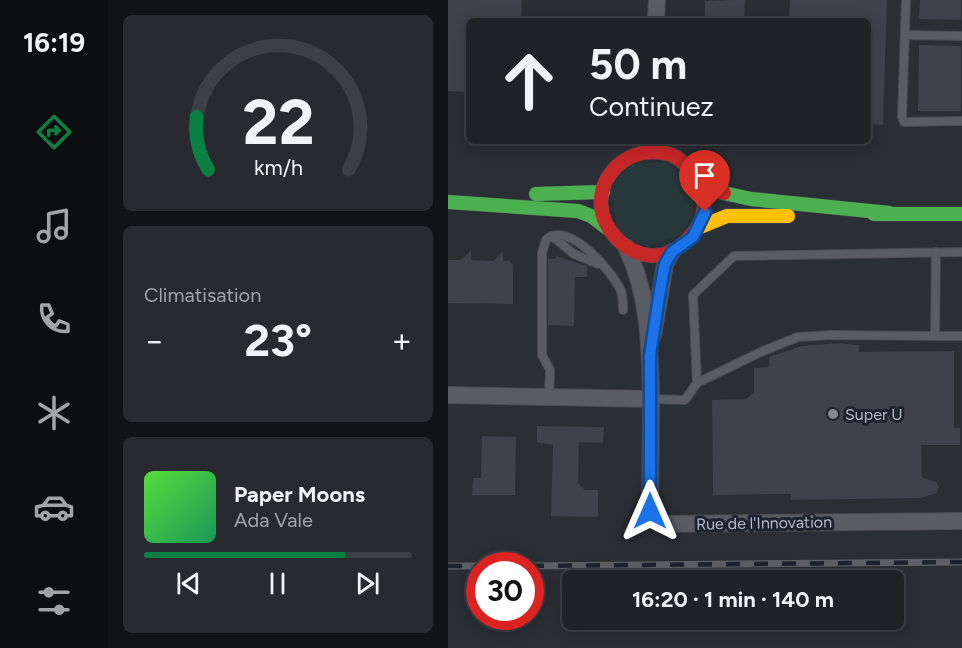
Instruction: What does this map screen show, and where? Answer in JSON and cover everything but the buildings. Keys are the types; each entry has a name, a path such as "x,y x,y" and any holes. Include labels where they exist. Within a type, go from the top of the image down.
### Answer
{"main road":[{"path":"451,202 577,211 590,216 607,228 626,248 649,255 672,252 684,246 700,227 705,212 705,196 700,181 688,165 669,148 640,153 626,159 607,179 603,192 601,204 607,228"},
{"path":"700,181 738,197 889,213"},
{"path":"451,202 519,194 603,192"},
{"path":"700,227 727,216 961,214"}],"street":[{"path":"656,18 657,0"},
{"path":"626,159 635,144"},
{"path":"448,395 651,399 650,355 641,284 626,248"},
{"path":"650,355 665,264 672,252"},
{"name":"Rue de l'Innovation","path":"651,399 650,511 660,524 961,521"}],"lane":[{"path":"906,0 902,117 904,122 961,122"},
{"path":"905,35 961,36"},
{"path":"549,397 550,370 542,355 542,253 546,240 552,236 574,254 601,265 620,291 623,310"},
{"path":"935,336 936,252"},
{"path":"697,383 693,295 734,256 961,252"},
{"path":"651,399 685,400 697,383 798,337 961,336"}],"shaded area":[{"path":"665,162 683,175 693,195 692,218 679,236 647,247 618,232 609,189 631,164"}],"railway":[{"path":"544,566 962,562"},
{"path":"448,566 466,566"}],"traffic: fast":[{"path":"536,194 603,192"},
{"path":"724,193 751,199 889,213"},
{"path":"448,202 578,211 591,216 607,228"},
{"path":"874,214 962,214"}],"traffic: slow":[{"path":"700,227 727,216 788,216"}],"traffic: jam":[{"path":"700,181 704,202 700,222 687,240 669,253 651,255 633,250 617,239 606,223 601,205 604,185 617,166 641,153 655,152 674,156 702,182 724,193"}],"place":[{"name":"Super U","path":"833,414"}],"route":[{"path":"650,511 650,355 661,284 665,264 672,252 684,246 693,237 700,227 705,212"}]}
